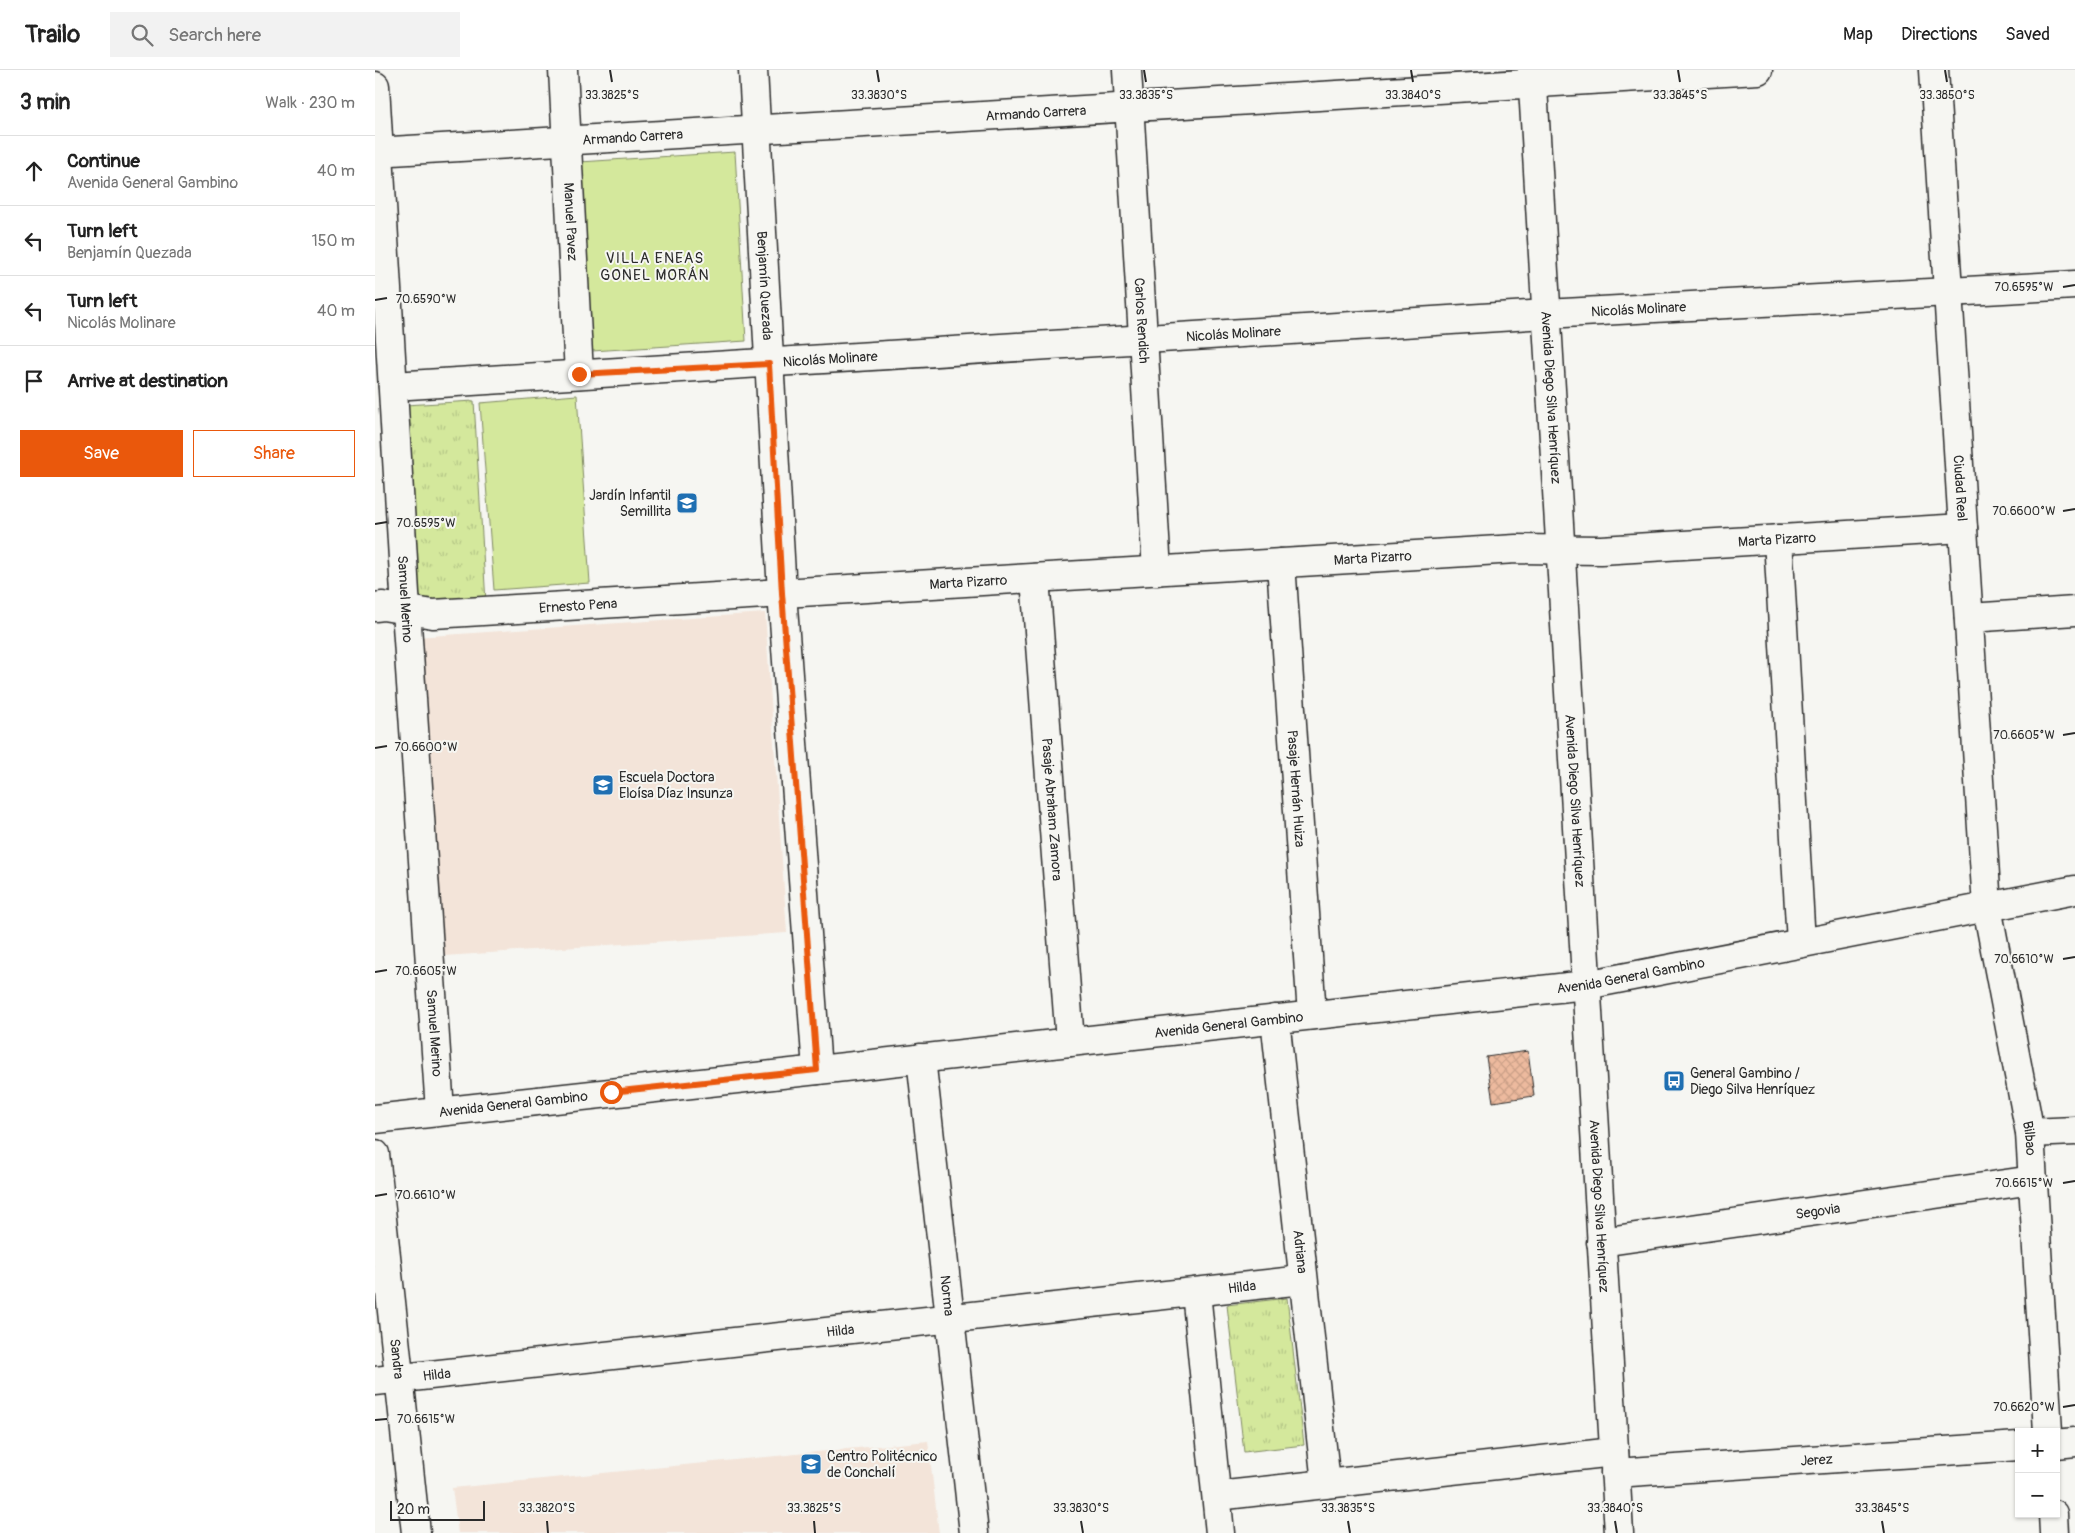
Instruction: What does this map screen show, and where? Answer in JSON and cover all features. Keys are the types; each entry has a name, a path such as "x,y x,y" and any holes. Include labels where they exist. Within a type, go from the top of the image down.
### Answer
{"street":[{"name":"Manuel Pavez","path":"563,70 579,374"},
{"name":"Benjamín Quezada","path":"753,70 782,593 817,1070"},
{"name":"Carlos Rendich","path":"1127,70 1157,571"},
{"name":"Armando Carrera","path":"377,152 1129,108 1532,77 1758,70"},
{"name":"Ciudad Real","path":"1934,70 1987,907"},
{"name":"Avenida Diego Silva Henríquez","path":"1532,77 1619,1533"},
{"name":"Samuel Merino","path":"375,86 377,152 406,610 440,1111"},
{"name":"Nicolás Molinare","path":"393,386 1546,314 2075,285"},
{"name":"Marta Pizarro","path":"782,593 1516,549 1601,550 1963,528"},
{"path":"1778,539 1801,943"},
{"name":"Pasaje Hernán Huiza","path":"1281,564 1312,1015"},
{"name":"Pasaje Abraham Zamora","path":"1035,578 1070,1042"},
{"name":"Ernesto Pena","path":"375,607 433,614 782,593"},
{"path":"1969,618 2075,611"},
{"name":"Avenida General Gambino","path":"375,1119 1586,985 2075,890"},
{"name":"Bilbao","path":"1987,907 2030,1133 2048,1428"},
{"name":"Adriana","path":"1275,1019 1326,1483"},
{"name":"Norma","path":"921,1058 974,1533"},
{"path":"2030,1133 2075,1131"},
{"name":"Sandra","path":"375,1154 387,1380 416,1533"},
{"name":"Segovia","path":"1601,1242 2033,1180"},
{"name":"Hilda","path":"387,1380 1303,1280"},
{"path":"1196,1292 1221,1533"},
{"path":"2060,1444 2075,1442"},
{"name":"Jerez","path":"1615,1463 2015,1446"},
{"path":"1217,1496 1326,1483 1615,1463"},
{"path":"2053,1518 2054,1533"}],"shaded area":[{"name":"Escuela Doctora Eloísa Díaz Insunza","path":"765,613 787,933 444,956 416,637"},
{"name":"Centro Politécnico de Conchalí","path":"928,1441 939,1533 458,1533 452,1488"}],"green space":[{"path":"735,152 746,341 592,351 580,162"},
{"path":"577,395 590,583 494,590 480,403"},
{"path":"474,401 486,603 417,606 405,405"},
{"path":"1287,1298 1304,1445 1244,1452 1227,1305"}],"building":[{"path":"1528,1051 1534,1096 1493,1102 1486,1057"}],"place":[{"name":"Jardín Infantil Semillita","path":"687,503"},
{"name":"Escuela Doctora Eloísa Díaz Insunza","path":"603,785"},
{"name":"General Gambino / Diego Silva Henríquez","path":"1674,1081"},
{"name":"Centro Politécnico de Conchalí","path":"811,1464"}],"district":[{"name":"VILLA ENEAS GONEL MORÁN","path":"655,266"}],"route":[{"path":"579,374 769,364 782,593 817,1070 611,1092"}]}
